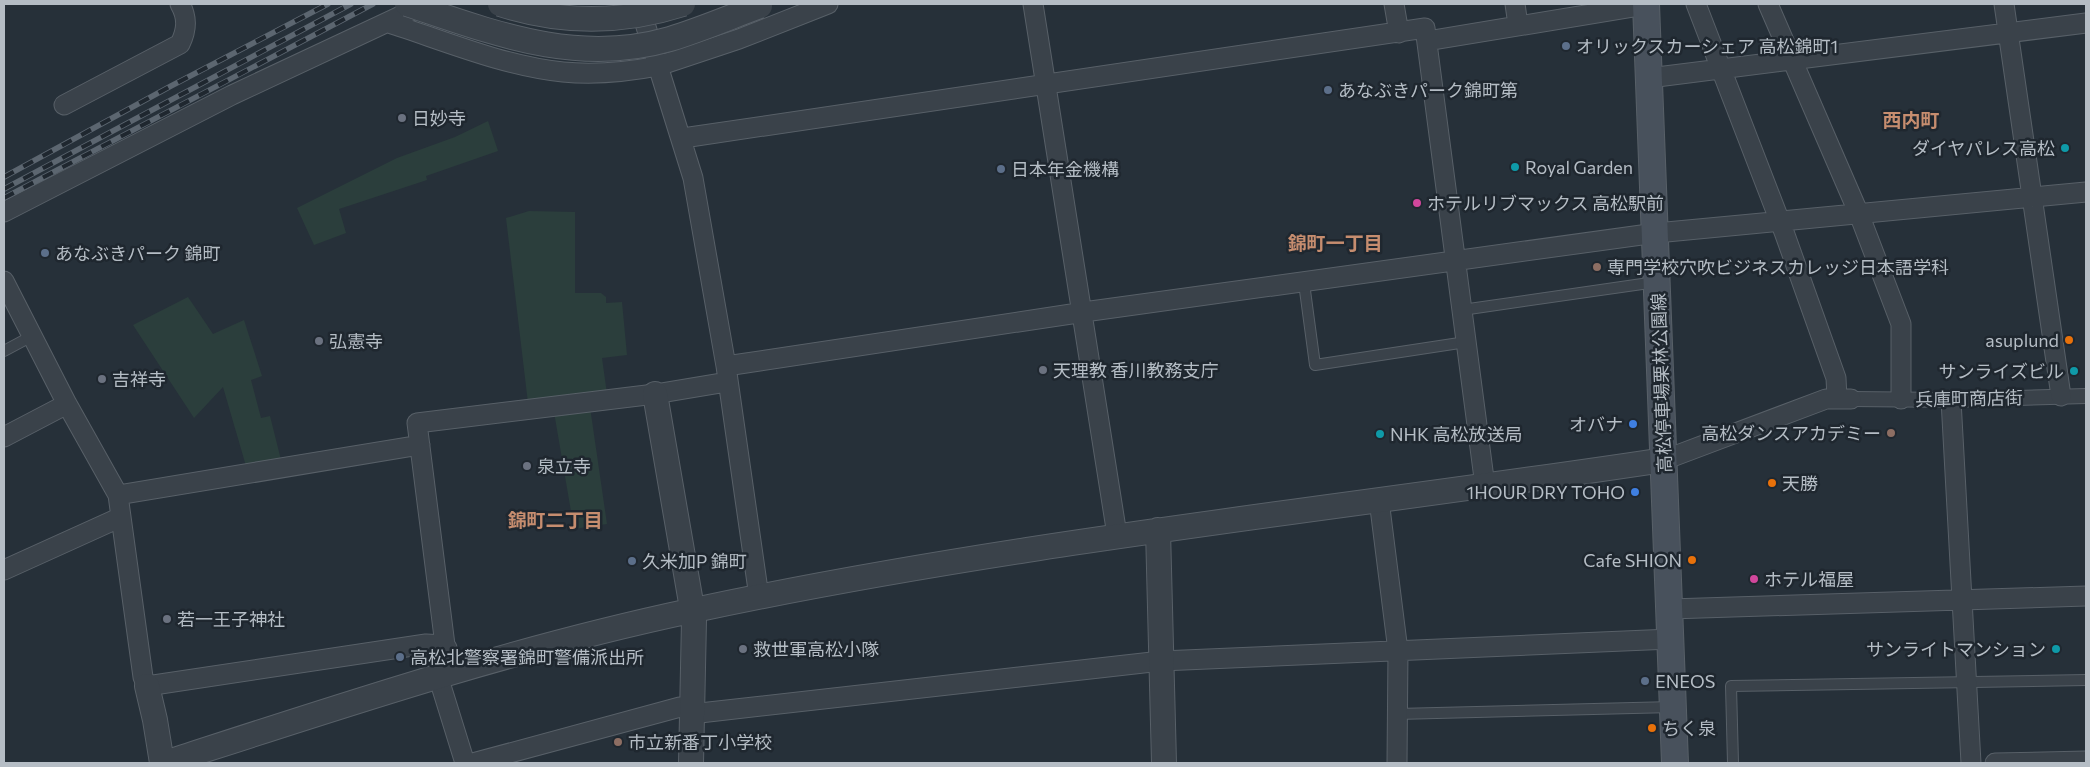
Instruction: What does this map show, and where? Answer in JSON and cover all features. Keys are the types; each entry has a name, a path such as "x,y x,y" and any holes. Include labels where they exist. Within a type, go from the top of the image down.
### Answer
{"main road":[{"name":"高松停車場栗林公園線","path":"1646,4 1675,763"}],"street":[{"path":"64,105 180,44 186,26 185,12 180,4"},
{"path":"407,4 499,35 569,49 621,48 669,39 763,5"},
{"path":"4,212 232,95 426,4"},
{"path":"500,4 537,14 571,19 619,20 659,12 683,4"},
{"path":"639,4 693,178 727,374 760,598"},
{"path":"389,23 524,65 562,72 618,72 658,66 739,39 828,4"},
{"path":"1033,4 1084,312 1117,536"},
{"path":"1394,4 1399,33"},
{"path":"1515,4 1518,25"},
{"path":"1427,41 1646,4"},
{"path":"4,282 67,404 118,495 142,677 147,686 163,763 444,674 692,611 1005,552 1664,460 1826,400 1844,398 1780,222 1696,4"},
{"path":"1768,4 1859,214 1901,324 1901,400"},
{"path":"2004,4 2034,197 2061,396"},
{"path":"1649,78 2086,23"},
{"path":"682,138 1425,28 1485,486"},
{"path":"465,763 444,674 448,648 445,645 417,423 655,394 727,374 1084,312 1656,233 2086,192"},
{"path":"655,394 692,611 691,763"},
{"name":"兵庫町商店街","path":"1844,398 1951,400 2086,396"},
{"path":"1951,400 1971,763"},
{"path":"4,437 67,404"},
{"path":"118,495 420,445"},
{"path":"1379,500 1398,651 1397,763"},
{"path":"4,570 121,517"},
{"path":"1158,530 1164,763"},
{"path":"1670,609 2086,596"},
{"path":"473,763 680,707 692,710 1161,660 1671,640"},
{"path":"147,686 426,644 445,645"},
{"path":"1995,763 2086,761"}],"lane":[{"path":"1462,310 1657,282"},
{"path":"1304,283 1315,365 1466,342"},
{"path":"4,351 32,336"},
{"path":"1733,763 1731,686 2086,680"},
{"path":"1397,714 1673,707"}],"green space":[{"path":"488,121 498,151 426,176 427,180 339,209 346,233 314,245 297,208 397,158 455,137"},
{"path":"529,211 575,212 575,293 601,293 606,297 606,303 622,302 627,355 602,358 607,394 528,403 506,218"},
{"path":"188,297 213,334 244,320 262,376 251,380 261,418 270,416 281,460 246,466 223,387 194,418 133,325"},
{"path":"590,407 607,524 574,529 554,412"}],"railway":[{"path":"4,177 171,86 328,4"},
{"path":"4,189 351,4"},
{"path":"4,198 373,4"}],"place":[{"name":"オリックスカーシェア 高松錦町1","path":"1566,46"},
{"name":"あなぶきパーク錦町第","path":"1328,90"},
{"name":"日妙寺","path":"402,118"},
{"name":"ダイヤパレス高松","path":"2065,148"},
{"name":"Royal Garden","path":"1515,167"},
{"name":"日本年金機構","path":"1001,169"},
{"name":"ホテルリブマックス 高松駅前","path":"1417,203"},
{"name":"あなぶきパーク 錦町","path":"45,253"},
{"name":"専門学校穴吹ビジネスカレッジ日本語学科","path":"1597,267"},
{"name":"asuplund","path":"2069,340"},
{"name":"弘憲寺","path":"319,341"},
{"name":"天理教 香川教務支庁","path":"1043,370"},
{"name":"サンライズビル","path":"2074,371"},
{"name":"吉祥寺","path":"102,379"},
{"name":"オバナ","path":"1633,424"},
{"name":"高松ダンスアカデミー","path":"1891,433"},
{"name":"NHK 高松放送局","path":"1380,434"},
{"name":"泉立寺","path":"527,466"},
{"name":"天勝","path":"1772,483"},
{"name":"1HOUR DRY TOHO","path":"1635,492"},
{"name":"Cafe SHION","path":"1692,560"},
{"name":"久米加P 錦町","path":"632,561"},
{"name":"ホテル福屋","path":"1754,579"},
{"name":"若一王子神社","path":"167,619"},
{"name":"救世軍高松小隊","path":"743,649"},
{"name":"サンライトマンション","path":"2056,649"},
{"name":"高松北警察署錦町警備派出所","path":"400,657"},
{"name":"ENEOS","path":"1645,681"},
{"name":"ちく泉","path":"1652,728"},
{"name":"市立新番丁小学校","path":"618,742"}],"district":[{"name":"西内町","path":"1911,119"},
{"name":"錦町一丁目","path":"1335,242"},
{"name":"錦町二丁目","path":"555,519"}]}
